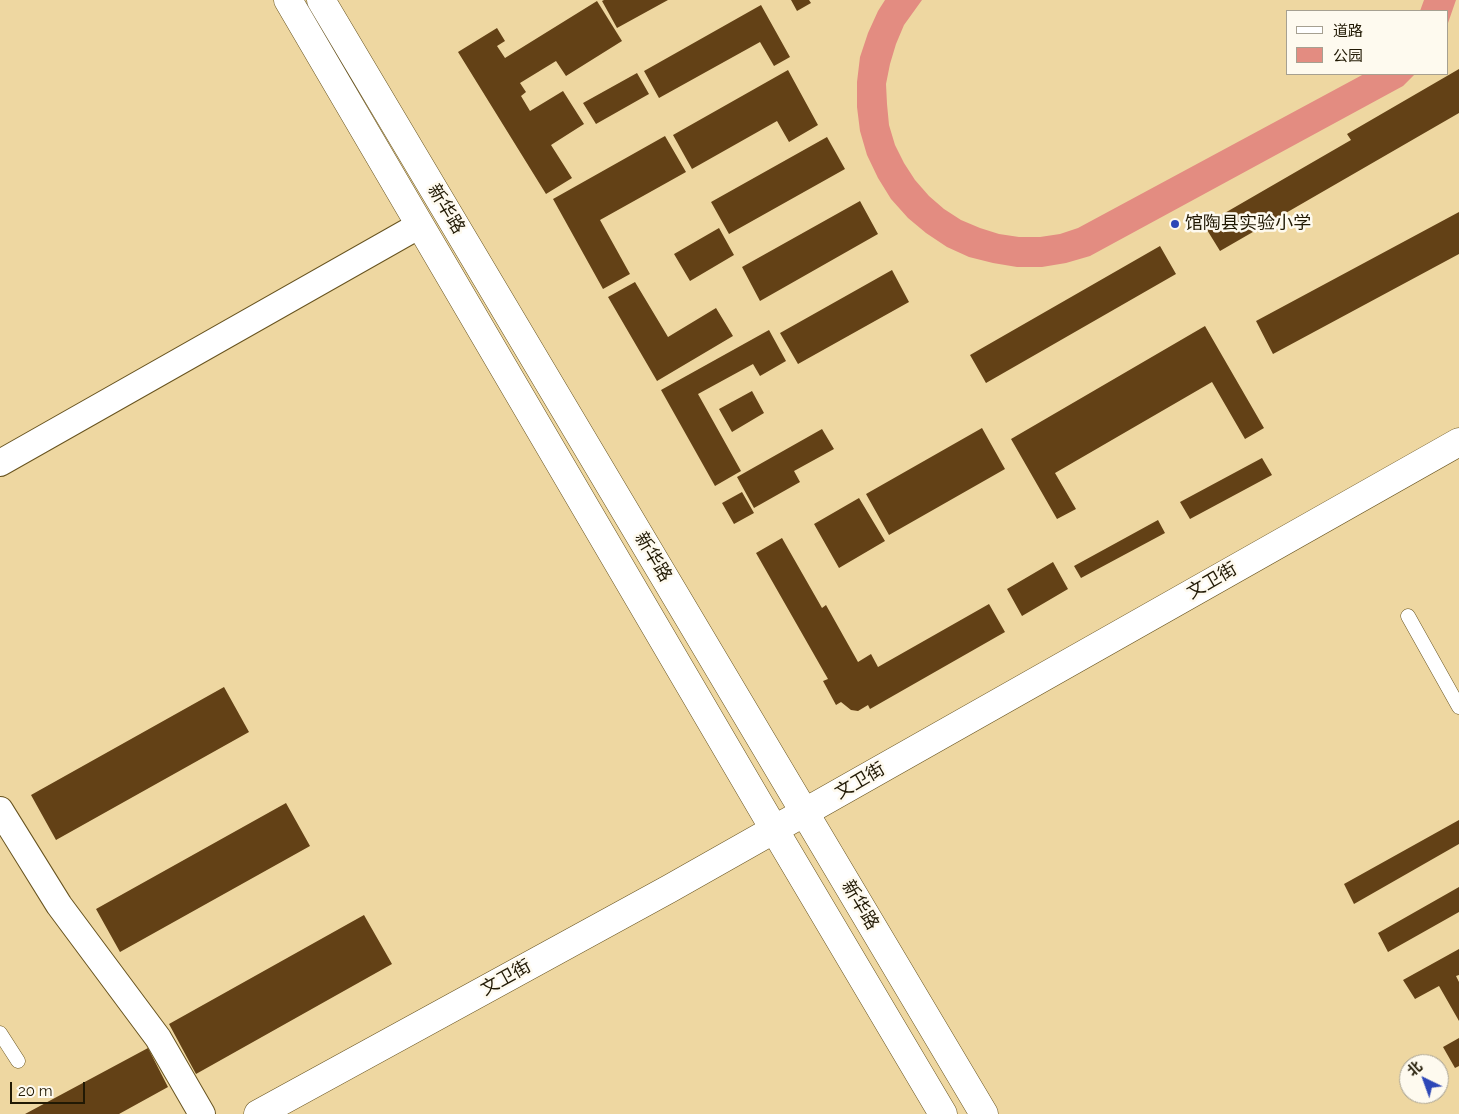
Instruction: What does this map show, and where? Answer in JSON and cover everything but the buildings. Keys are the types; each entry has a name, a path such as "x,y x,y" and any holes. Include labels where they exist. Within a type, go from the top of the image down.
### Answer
{"main road":[{"name":"新华路","path":"288,0 943,1114"},
{"name":"新华路","path":"321,0 984,1114"},
{"name":"文卫街","path":"258,1114 660,894 1459,442"}],"street":[{"path":"0,463 420,225"},
{"path":"0,810 59,905 158,1038 202,1114"}],"lane":[{"path":"1408,616 1459,707"},
{"path":"2,1040 18,1061"}],"green space":[{"path":"885,0 922,0 904,25 896,44 886,84 889,125 895,145 904,163 929,196 961,220 999,234 1019,237 1040,237 1060,234 1078,228 1362,75 1414,75 1403,86 1090,256 1042,267 1017,267 969,257 947,247 908,218 891,199 878,178 867,155 860,131 857,107 857,82 860,57 878,11"},
{"path":"1424,0 1456,0 1449,20 1449,10 1420,10"}],"place":[{"name":"馆陶县实验小学","path":"1175,224"}]}
